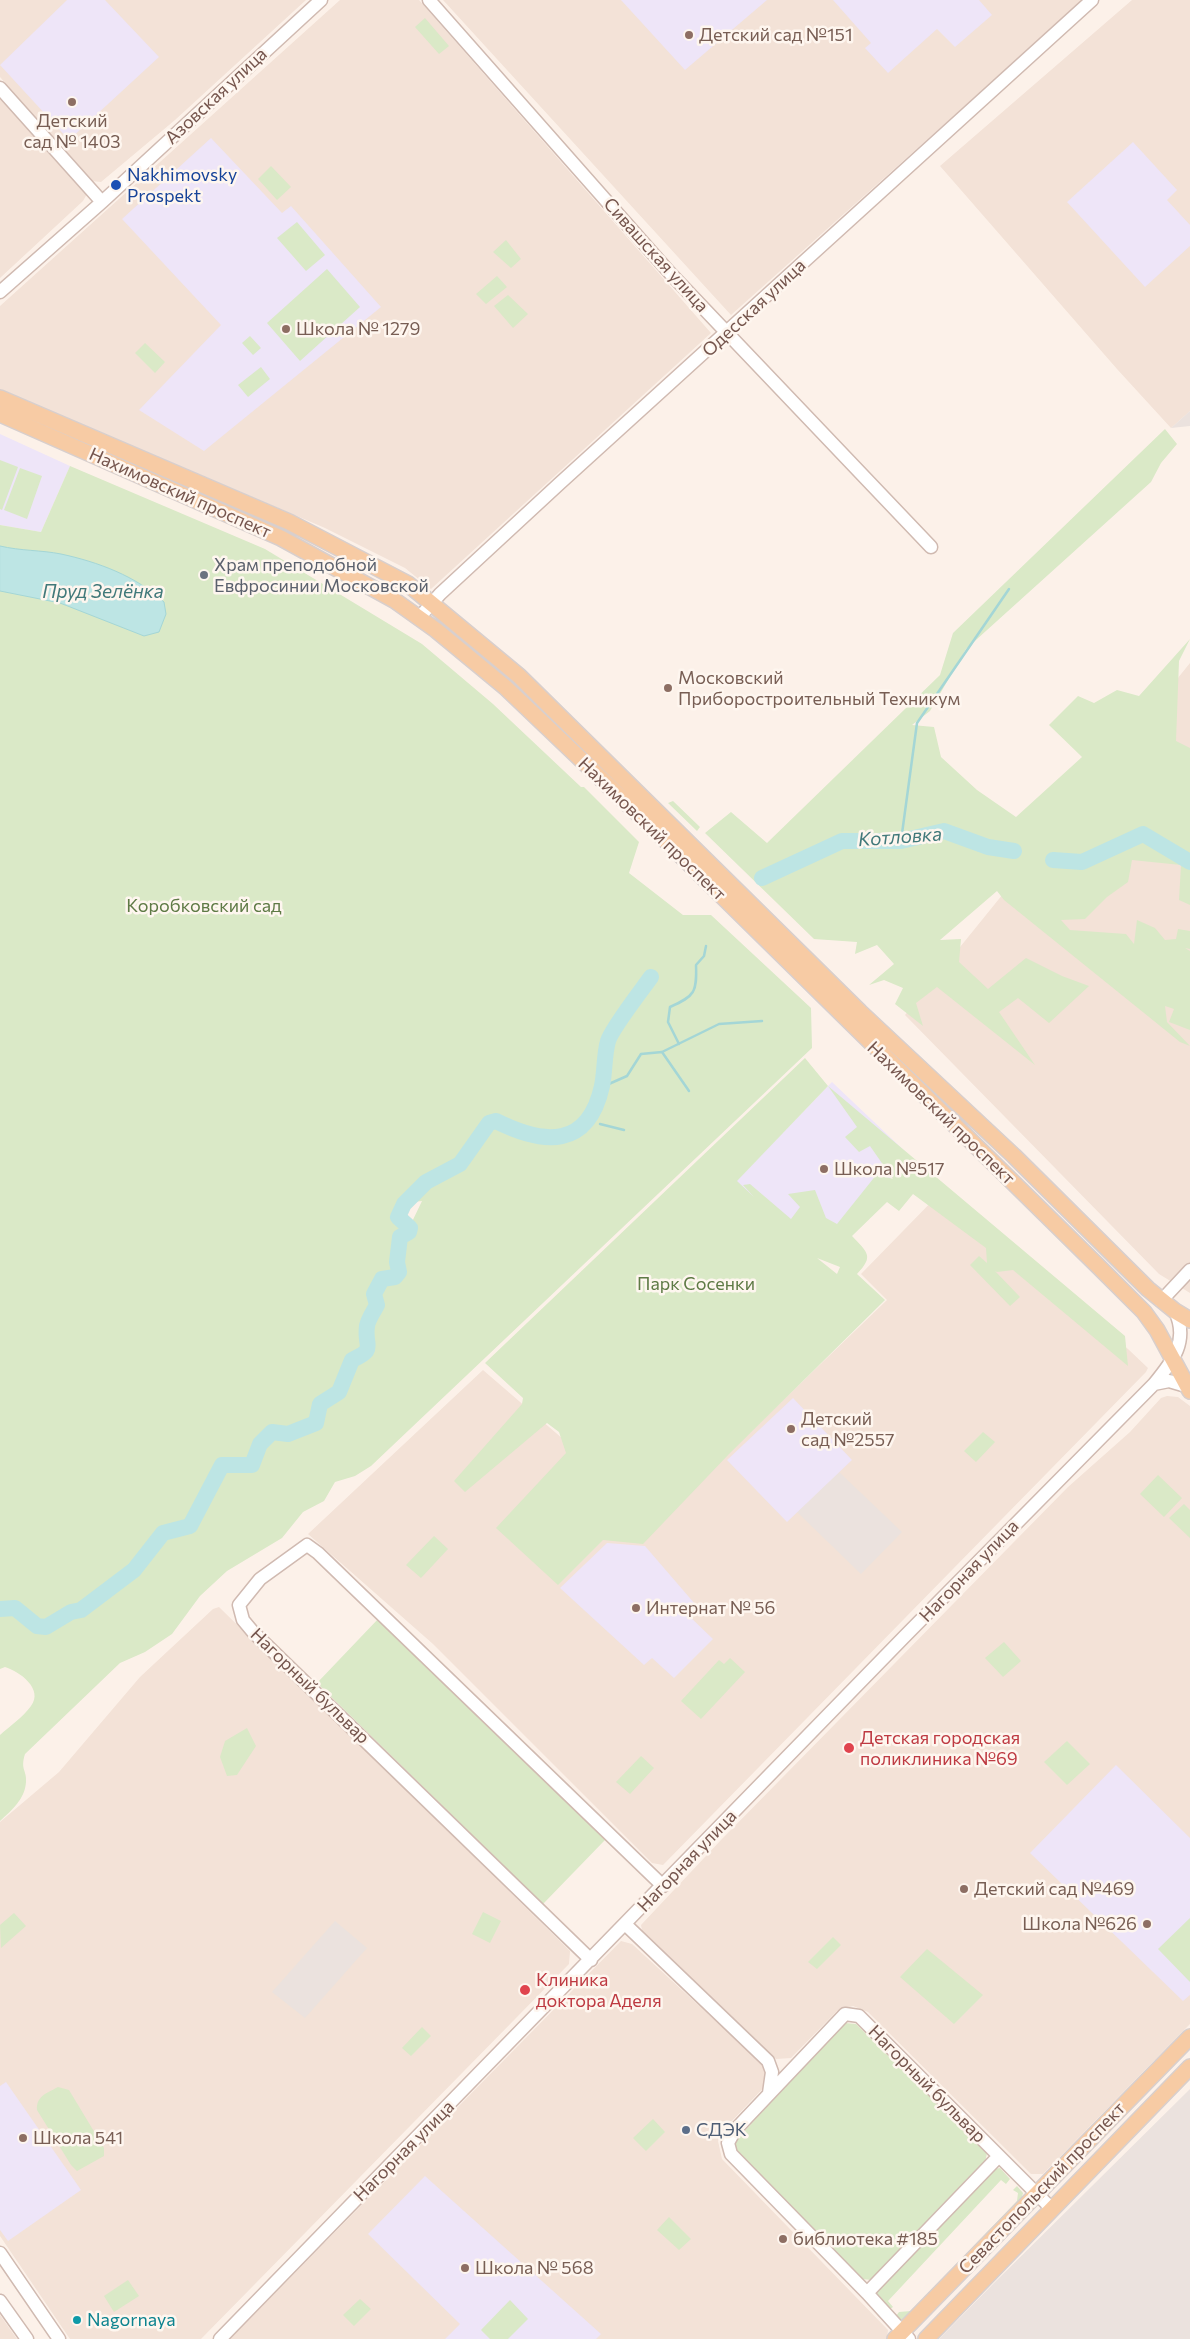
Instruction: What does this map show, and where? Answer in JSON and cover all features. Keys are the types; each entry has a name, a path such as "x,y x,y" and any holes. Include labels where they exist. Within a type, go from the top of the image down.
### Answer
{"main road":[{"name":"Нахимовский проспект","path":"0,398 289,522 408,584 519,676 860,1012 1014,1156 1161,1301 1190,1320"},
{"name":"Нахимовский проспект","path":"0,414 281,538 386,596 419,618 505,688 656,831 1098,1266 1153,1324 1188,1386"},
{"name":"Севастопольский проспект","path":"902,2337 1037,2194 1190,2037"},
{"name":"Севастопольский проспект","path":"926,2339 1190,2067"}],"street":[{"name":"Азовская улица","path":"0,292 102,202 321,0"},
{"name":"Сивашская улица","path":"428,0 670,273 931,547"},
{"name":"Одесская улица","path":"419,618 431,603 1092,0"},
{"path":"0,88 102,202"},
{"path":"1161,1301 1190,1270"},
{"name":"Нагорная улица","path":"1173,1358 1181,1333 1181,1324 1175,1311"},
{"path":"1153,1324 1154,1333 1167,1358 1154,1384"},
{"name":"Нагорная улица","path":"220,2339 1154,1384 1173,1358 1179,1353 1190,1350"},
{"path":"1154,1384 1168,1381 1188,1386"},
{"name":"Нагорный бульвар","path":"591,1960 253,1632 243,1620 239,1605 260,1580 307,1546 318,1553 663,1886"},
{"path":"625,1924 768,2061 772,2072 769,2093"},
{"name":"Нагорный бульвар","path":"902,2337 867,2293 731,2154 728,2143 735,2130 799,2060 845,2014 859,2016 1052,2209"},
{"path":"768,2061 789,2064 799,2060"},
{"path":"867,2293 999,2156"},
{"path":"0,2253 59,2339"},
{"path":"0,2301 27,2339"}],"shaded area":[{"path":"0,0 306,0 175,120 101,182 91,181 0,77"},
{"name":"Детский сад № 1403","path":"67,0 105,0 159,57 69,140 0,65"},
{"path":"340,0 419,0 711,333 431,589 405,568 325,528 0,389 0,306"},
{"path":"443,0 1083,0 731,315"},
{"name":"Детский сад №151","path":"621,0 767,0 685,70"},
{"path":"833,0 979,0 992,15 955,47 937,29 888,73 865,48 871,43"},
{"path":"1132,0 1190,0 1190,411 1171,428 940,166"},
{"path":"0,95 87,194 83,201 0,278"},
{"name":"Школа № 1279","path":"211,138 282,213 291,206 381,307 204,451 139,410 221,325 122,219"},
{"path":"1133,142 1177,190 1167,200 1190,225 1190,246 1145,287 1067,202"},
{"path":"1190,411 1190,426 1171,428"},
{"path":"0,434 70,466 41,532 0,525"},
{"path":"1190,663 1190,1293 1159,1274 905,1015"},
{"name":"Школа №517","path":"832,1082 911,1157 815,1256 736,1181"},
{"path":"943,1190 967,1214 1128,1349 1148,1368 663,1865 652,1863 433,1644 308,1534 483,1370 658,1521 887,1300 861,1274"},
{"path":"1167,1396 1178,1397 1190,1406 1190,2024 1043,2174 1031,2174 868,2012 853,2006 837,2011 791,2058 776,2059 642,1930 641,1925 721,1840 1068,1487 1130,1432 1161,1398"},
{"name":"Детский сад №2557","path":"793,1398 852,1460 787,1522 727,1460"},
{"path":"839,1472 902,1532 861,1574 797,1512"},
{"name":"Интернат № 56","path":"607,1543 645,1546 695,1604 686,1613 713,1639 674,1678 652,1658 644,1665 560,1588"},
{"path":"219,1607 570,1951 569,1964 201,2339 70,2339 0,2236 0,1822 59,1772 140,1677 213,1609"},
{"name":"Школа №626","path":"1116,1765 1190,1838 1190,1995 1183,2001 1030,1853"},
{"path":"335,1921 367,1948 305,2018 272,1992"},
{"path":"621,1941 632,1944 771,2072 770,2081 730,2123 718,2141 722,2159 888,2330 887,2339 230,2339"},
{"name":"Школа 541","path":"6,2082 81,2190 8,2241 0,2230 0,2086"},
{"path":"1190,2089 1190,2339 939,2339 994,2283"},
{"name":"Школа № 568","path":"425,2176 601,2334 596,2339 445,2339 460,2324 368,2234"},
{"path":"0,2315 17,2339 0,2339"}],"green space":[{"path":"425,18 449,46 439,54 415,27"},
{"path":"271,166 291,187 277,200 258,179"},
{"path":"297,222 325,255 306,271 277,238"},
{"path":"506,240 521,259 511,268 493,252"},
{"path":"327,269 360,307 300,361 267,323"},
{"path":"497,276 507,287 486,304 476,294"},
{"path":"508,295 528,314 513,328 494,306"},
{"path":"250,336 261,348 253,355 242,343"},
{"path":"145,343 165,362 155,373 135,353"},
{"path":"261,367 270,379 248,397 238,385"},
{"path":"1165,429 1177,444 1161,463 1151,482 966,649 930,711 912,725 934,727 941,757 977,790 1016,817 1082,757 1049,725 1078,696 1094,703 1117,690 1139,696 1190,639 1179,661 1176,741 1190,748 1190,905 1179,900 1181,865 1132,860 1128,882 1107,897 1085,919 1061,920 1070,930 1126,934 1134,944 1137,920 1155,928 1165,940 1176,939 1178,929 1190,931 1190,949 1185,948 1190,951 1190,1030 1169,1022 1174,1009 1165,1006 1167,1022 1190,1046 1180,1042 1004,900 997,891 940,940 961,939 959,962 988,989 1026,958 1062,976 1089,986 1049,1023 1018,998 999,1012 1035,1065 937,987 916,1003 923,1026 895,1004 903,988 884,980 869,985 894,964 877,945 855,954 857,942 814,939 705,833 731,812 767,843 940,675 953,633"},
{"path":"0,460 18,467 2,510 0,509"},
{"name":"Коробковский сад","path":"70,466 265,549 422,644 493,704 581,787 584,787 639,842 629,873 683,915 711,915 811,1008 812,1048 371,1466 355,1476 335,1482 324,1501 303,1512 282,1538 227,1571 200,1596 172,1634 145,1652 120,1663 25,1754 23,1767 26,1782 23,1794 17,1804 0,1821 0,1735 28,1710 34,1700 34,1693 28,1682 17,1672 5,1667 0,1669 0,525 41,532","holes":["422,1201 409,1228 396,1218 403,1203"]},
{"path":"20,468 42,476 27,519 4,510"},
{"path":"673,801 700,827 697,831 668,803"},
{"name":"Парк Сосенки","path":"805,1058 828,1086 1125,1336 1128,1366 1013,1270 995,1271 1020,1297 1010,1306 970,1265 979,1256 987,1263 986,1248 913,1194 899,1211 887,1202 852,1236 867,1255 866,1263 857,1274 885,1300 729,1454 643,1544 603,1540 558,1585 496,1528 566,1453 559,1432 547,1423 465,1492 454,1481 522,1404 523,1398 485,1363","holes":["828,1086 857,1127 845,1137 859,1152 870,1146 893,1179 877,1174 837,1224 826,1218 815,1190 788,1194 800,1207 791,1219 750,1184 743,1185 754,1197 737,1181","817,1258 840,1267 837,1274"]},
{"path":"983,1432 995,1442 976,1462 964,1451"},
{"path":"1158,1475 1182,1498 1164,1517 1140,1494"},
{"path":"1184,1504 1190,1510 1190,1538 1169,1518"},
{"path":"434,1536 448,1549 421,1578 406,1565"},
{"path":"379,1618 605,1840 543,1904 317,1683"},
{"path":"1004,1642 1021,1661 1003,1677 985,1658"},
{"path":"730,1658 745,1672 701,1719 681,1701 719,1660 724,1664"},
{"path":"247,1728 256,1746 237,1775 227,1776 220,1757 225,1741"},
{"path":"1067,1741 1090,1764 1067,1785 1044,1762"},
{"path":"641,1756 654,1768 630,1794 616,1782"},
{"path":"483,1912 501,1921 490,1943 472,1934"},
{"path":"14,1913 26,1926 1,1948 0,1925"},
{"path":"1190,1918 1190,1982 1158,1949"},
{"path":"833,1937 841,1945 817,1969 808,1962"},
{"path":"927,1949 983,1995 954,2024 900,1977"},
{"path":"845,2023 856,2024 987,2153 985,2163 872,2280 862,2279 735,2151 735,2141"},
{"path":"422,2027 431,2036 411,2056 402,2048"},
{"path":"58,2087 69,2090 104,2148 104,2156 77,2171 71,2165 37,2110 40,2098"},
{"path":"653,2119 665,2132 646,2151 633,2138"},
{"path":"1000,2168 1010,2179 1006,2184 1001,2180 888,2301 893,2307 890,2309 876,2295 876,2290 994,2169"},
{"path":"1017,2186 1023,2193 1022,2197 906,2321 900,2320 896,2316 899,2312 911,2311 1017,2201 1018,2193 1013,2190"},
{"path":"669,2217 691,2239 679,2250 657,2230"},
{"path":"128,2280 139,2296 114,2312 104,2296"},
{"path":"360,2299 371,2309 354,2326 343,2315"},
{"path":"510,2300 528,2319 508,2339 490,2339 481,2330"}],"water":[{"name":"Пруд Зелёнка","path":"0,546 75,557 129,577 164,602 166,614 159,632 144,636 60,603 0,591"}],"waterway":[{"path":"901,841 917,723 1009,589"},
{"name":"Котловка","path":"762,878 842,841 901,841 944,831 988,847 1014,851"},
{"name":"Котловка","path":"1053,860 1082,862 1143,834 1190,862"},
{"path":"679,1044 668,1022 670,1007 685,1000 693,992 696,981 696,965 704,956 706,946"},
{"name":"Котловка","path":"0,1609 15,1608 37,1626 46,1627 71,1612 81,1610 134,1570 163,1533 190,1526 222,1465 252,1465 260,1444 272,1432 288,1434 316,1423 320,1404 339,1392 352,1360 367,1350 367,1326 377,1305 374,1294 382,1279 395,1277 399,1272 397,1262 400,1237 409,1232 410,1228 398,1217 404,1204 426,1182 460,1164 489,1123 496,1121 531,1135 547,1137 562,1136 575,1131 586,1121 595,1107 602,1086 608,1041 651,977"},
{"path":"602,1087 627,1076 641,1054 662,1052 719,1024 762,1021"},
{"path":"662,1052 689,1091"},
{"name":"Котловка","path":"589,1121 593,1122"},
{"path":"600,1124 624,1130"}],"place":[{"name":"Детский сад №151","path":"689,35"},
{"name":"Детский сад № 1403","path":"72,102"},
{"name":"Nakhimovsky Prospekt","path":"116,185"},
{"name":"Школа № 1279","path":"286,329"},
{"name":"Храм преподобной Евфросинии Московской","path":"204,575"},
{"name":"Московский Приборостроительный Техникум","path":"668,688"},
{"name":"Школа №517","path":"824,1169"},
{"name":"Детский сад №2557","path":"791,1429"},
{"name":"Интернат № 56","path":"636,1608"},
{"name":"Детская городская поликлиника №69","path":"849,1748"},
{"name":"Детский сад №469","path":"964,1889"},
{"name":"Школа №626","path":"1147,1924"},
{"name":"Клиника доктора Аделя","path":"525,1990"},
{"name":"СДЭК","path":"686,2130"},
{"name":"Школа 541","path":"23,2138"},
{"name":"библиотека #185","path":"783,2239"},
{"name":"Школа № 568","path":"465,2268"},
{"name":"Nagornaya","path":"77,2320"}]}
